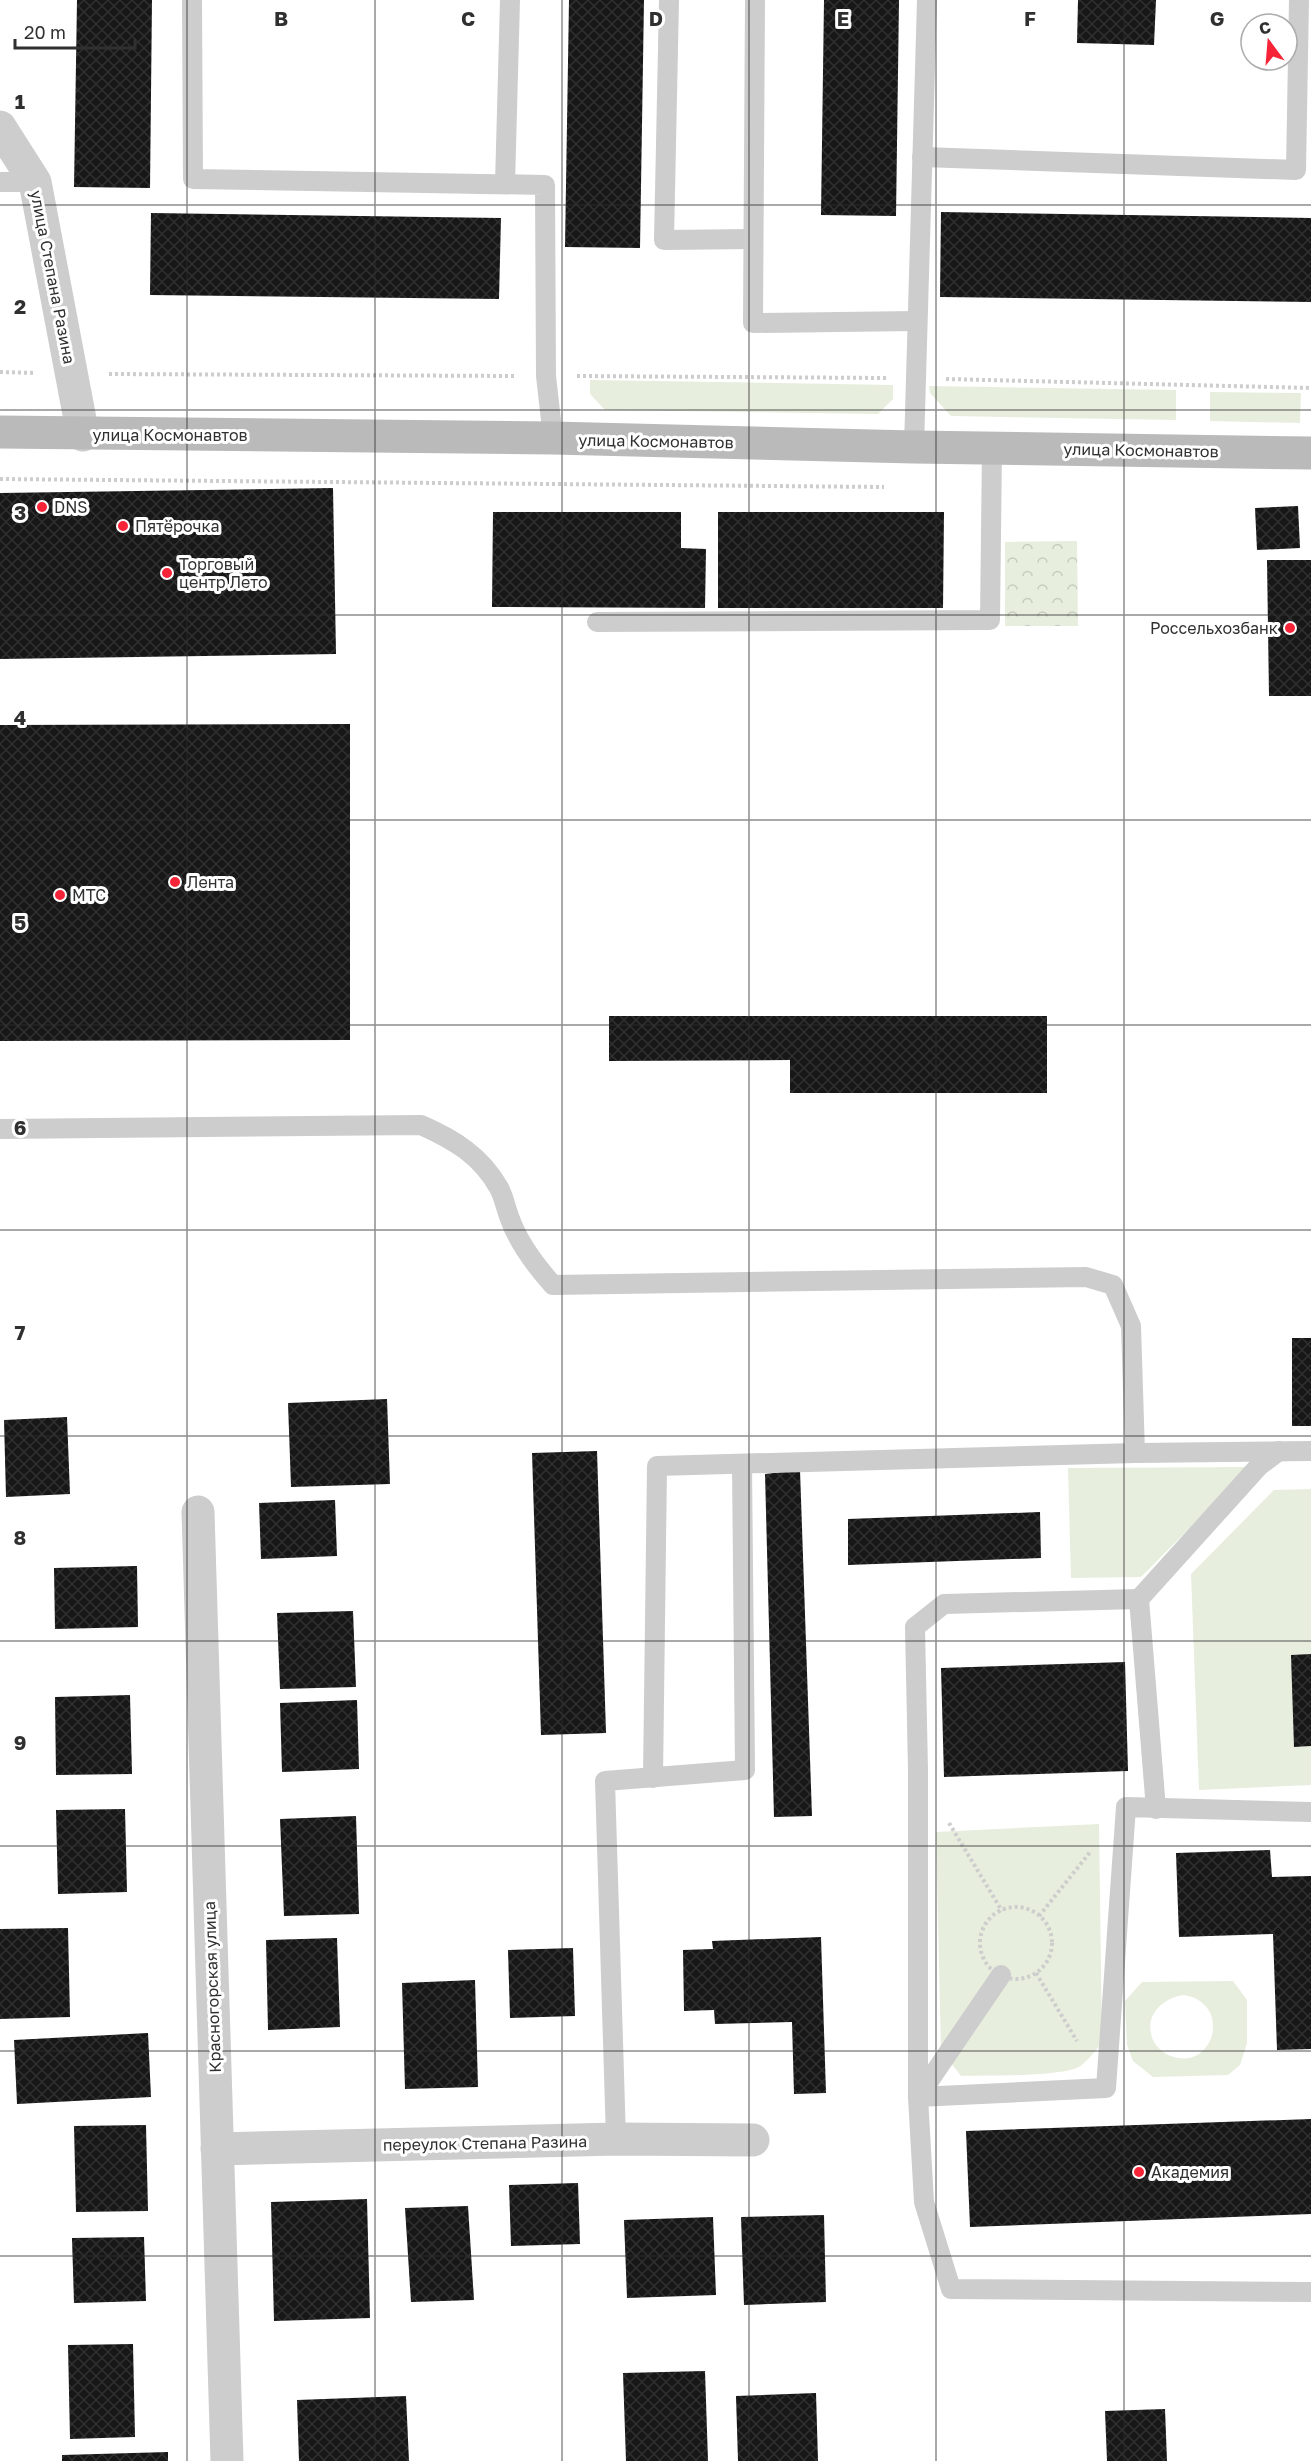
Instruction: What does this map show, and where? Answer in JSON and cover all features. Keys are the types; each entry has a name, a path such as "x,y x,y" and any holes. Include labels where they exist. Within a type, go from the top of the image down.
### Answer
{"street":[{"name":"улица Степана Разина","path":"0,128 35,182 83,435"},
{"name":"улица Космонавтов","path":"0,432 83,435 553,438 914,447 1311,453"},
{"name":"Красногорская улица","path":"198,1512 227,2461"},
{"name":"переулок Степана Разина","path":"217,2149 616,2139 753,2140"}],"lane":[{"path":"192,0 193,179 546,185 546,376 553,438"},
{"path":"505,184 510,0"},
{"path":"669,0 664,240 753,239"},
{"path":"755,0 753,323 916,321"},
{"path":"914,447 914,378 927,0"},
{"path":"922,158 1296,170 1299,0"},
{"path":"0,182 35,182"},
{"path":"597,622 990,620 992,447"},
{"path":"0,1129 421,1125 452,1139 476,1157 500,1189 510,1221 533,1263 553,1285 1086,1277 1113,1285 1131,1326 1135,1453"},
{"path":"1279,1451 1259,1466 1139,1599 944,1604 915,1627 918,1770 918,2097 924,2202 951,2289 1311,2292"},
{"path":"653,1778 657,1466 1135,1453 1311,1451"},
{"path":"616,2139 605,1781 745,1770 742,1464"},
{"path":"1139,1599 1156,1809"},
{"path":"918,2097 1106,2088 1126,1807 1311,1812"},
{"path":"918,2097 1001,1975"}],"path":[{"path":"0,372 914,378 1311,388"},
{"path":"0,480 884,487"},
{"path":"1039,1916 1126,1807"},
{"path":"948,1821 1002,1911"},
{"path":"1012,1907 1029,1909 1039,1916 1050,1931 1052,1946 1046,1962 1036,1973 1019,1978 1001,1975 987,1963 982,1954 981,1941 984,1928 990,1918 1002,1911 1012,1907"},
{"path":"1036,1973 1106,2088"}],"green space":[{"path":"590,380 893,385 893,399 878,414 605,410 590,394"},
{"path":"929,386 1176,390 1176,420 951,416 930,393"},
{"path":"1210,392 1301,393 1300,423 1210,421"},
{"path":"1077,541 1078,626 1005,626 1005,542"},
{"path":"1250,1467 1141,1577 1071,1578 1068,1468"},
{"path":"1311,1489 1311,1654 1295,1747 1311,1746 1311,1785 1199,1790 1191,1574 1274,1490"},
{"path":"1099,1824 1102,2043 1082,2065 1069,2070 1040,2074 961,2076 941,2050 936,1832"},
{"path":"1233,1981 1247,2000 1247,2043 1240,2065 1228,2075 1153,2077 1133,2061 1127,2045 1125,2001 1142,1982","holes":["1184,1995 1199,2000 1208,2010 1213,2021 1208,2045 1200,2054 1188,2058 1174,2057 1164,2053 1153,2040 1151,2031 1151,2023 1156,2010 1168,2000"]}],"building":[{"path":"77,0 152,0 150,188 74,187"},
{"path":"569,0 644,0 640,248 565,247"},
{"path":"824,0 899,0 896,216 821,215"},
{"path":"1078,0 1156,0 1154,45 1077,43"},
{"path":"941,212 1311,218 1311,302 940,297"},
{"path":"151,213 501,218 499,299 150,295"},
{"name":"Торговый центр Лето","path":"333,488 336,654 0,659 0,493"},
{"path":"1298,506 1300,548 1257,550 1255,508"},
{"path":"493,512 681,512 681,548 706,549 705,608 492,607"},
{"path":"718,512 944,512 943,608 718,608"},
{"name":"Россельхозбанк","path":"1267,560 1311,560 1311,696 1269,696"},
{"name":"Лента","path":"350,724 350,1040 0,1041 0,725"},
{"path":"609,1016 1047,1016 1047,1093 790,1093 790,1060 609,1061"},
{"path":"1292,1338 1311,1338 1311,1426 1292,1426"},
{"path":"387,1399 390,1484 291,1487 288,1403"},
{"path":"67,1417 70,1494 6,1497 4,1420"},
{"path":"597,1451 606,1733 541,1735 532,1453"},
{"path":"800,1470 812,1816 774,1817 765,1474"},
{"path":"335,1500 337,1556 261,1559 259,1503"},
{"path":"1040,1512 1041,1558 848,1565 848,1519"},
{"path":"137,1566 138,1627 55,1629 54,1568"},
{"path":"353,1611 356,1687 280,1689 277,1613"},
{"path":"1311,1654 1311,1746 1294,1747 1291,1655"},
{"path":"1125,1662 1128,1771 944,1777 941,1668"},
{"path":"130,1695 132,1774 56,1775 55,1697"},
{"path":"357,1700 359,1769 282,1772 280,1703"},
{"path":"125,1809 127,1892 58,1894 56,1810"},
{"path":"356,1816 359,1914 284,1916 280,1819"},
{"path":"1270,1850 1272,1877 1311,1876 1311,2049 1277,2050 1273,1934 1179,1937 1176,1853"},
{"path":"68,1928 70,2017 0,2019 0,1929"},
{"path":"821,1937 826,2093 794,2094 792,2022 715,2024 714,2010 684,2011 683,1950 713,1949 712,1941"},
{"path":"337,1938 340,2027 268,2030 266,1940"},
{"path":"573,1948 575,2016 510,2018 508,1950"},
{"path":"475,1980 478,2087 405,2089 402,1983"},
{"path":"148,2033 151,2097 17,2104 14,2040"},
{"name":"Академия","path":"1311,2119 1311,2214 970,2227 966,2131"},
{"path":"146,2125 148,2211 76,2212 74,2126"},
{"path":"578,2183 580,2244 511,2246 509,2185"},
{"path":"367,2199 370,2318 274,2321 271,2202"},
{"path":"468,2206 474,2300 411,2302 405,2208"},
{"path":"824,2215 826,2302 744,2305 741,2217"},
{"path":"713,2217 716,2295 627,2298 624,2220"},
{"path":"144,2237 146,2301 74,2303 72,2238"},
{"path":"133,2344 135,2437 70,2439 68,2345"},
{"path":"705,2371 708,2461 626,2461 623,2373"},
{"path":"816,2393 818,2461 738,2461 736,2396"},
{"path":"406,2396 409,2461 299,2461 297,2400"},
{"path":"1165,2409 1167,2461 1107,2461 1105,2411"},
{"path":"168,2452 168,2461 62,2461 62,2455"}],"place":[{"name":"DNS","path":"42,507"},
{"name":"Пятёрочка","path":"123,526"},
{"name":"Торговый центр Лето","path":"167,573"},
{"name":"Россельхозбанк","path":"1290,628"},
{"name":"Лента","path":"175,882"},
{"name":"МТС","path":"60,895"},
{"name":"Академия","path":"1139,2172"}]}
